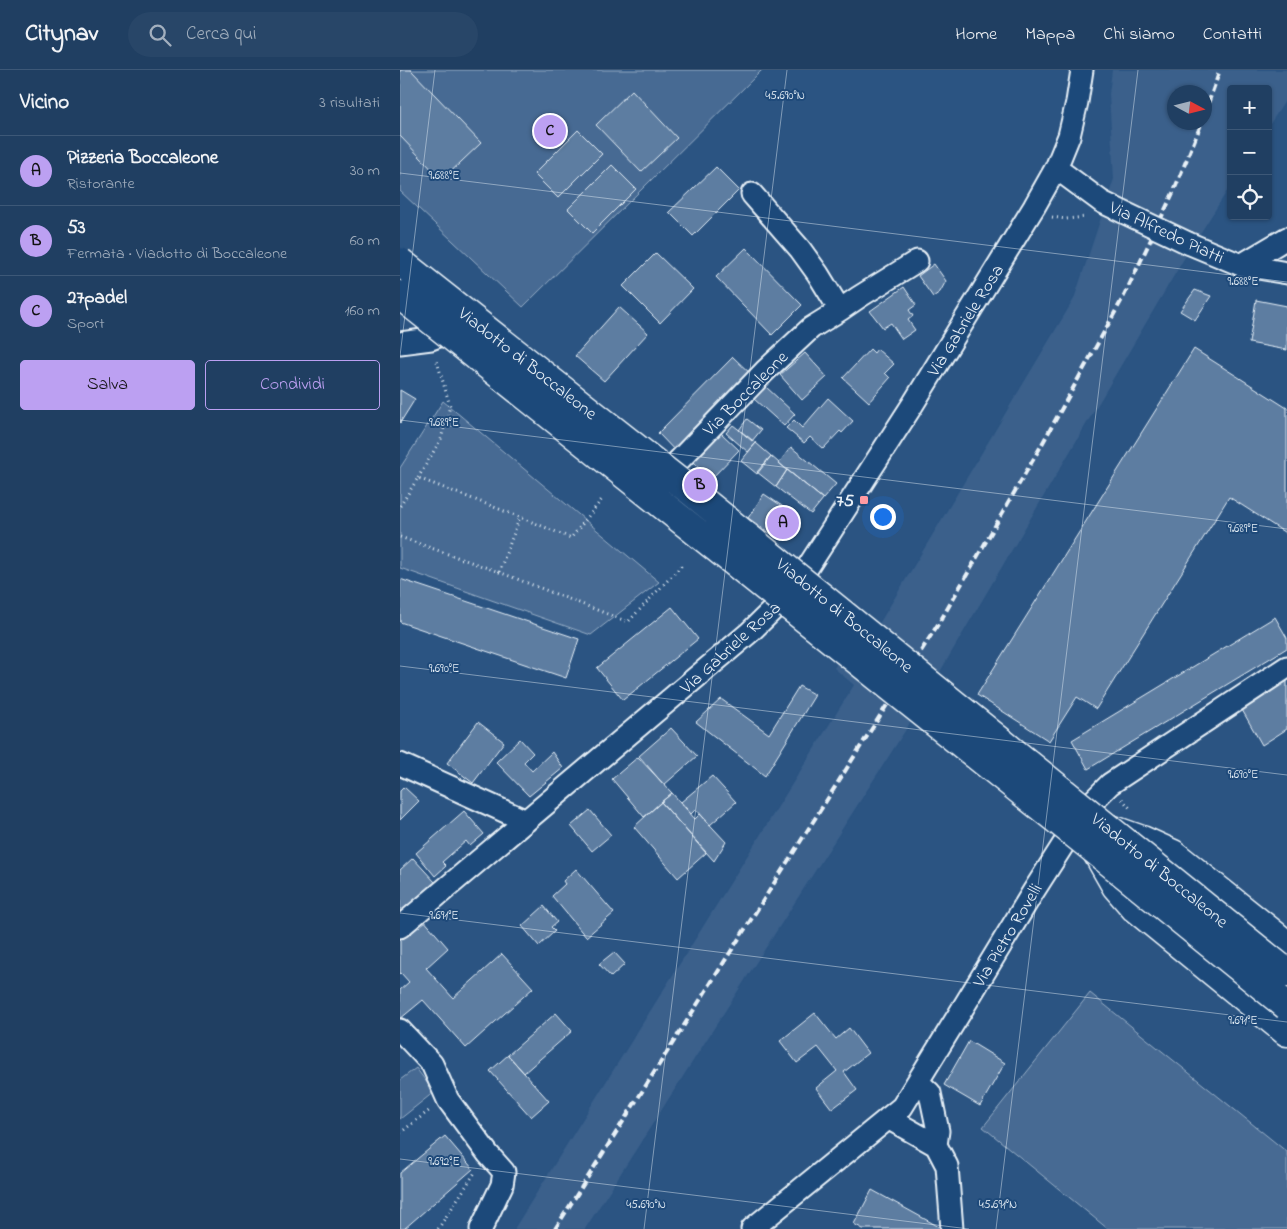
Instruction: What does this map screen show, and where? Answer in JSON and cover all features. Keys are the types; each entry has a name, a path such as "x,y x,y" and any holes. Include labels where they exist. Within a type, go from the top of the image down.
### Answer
{"highway":[{"name":"Viadotto di Boccaleone","path":"400,262 693,493 1287,973"},
{"name":"Viadotto di Boccaleone","path":"400,295 1096,852 1285,1022"},
{"path":"1109,828 1173,854 1287,946"}],"street":[{"name":"Via Gabriele Rosa","path":"400,927 750,632 793,590 913,404 1056,168 1069,136 1082,70"},
{"name":"Via Alfredo Piatti","path":"1056,168 1097,210 1188,243 1241,266 1287,273"},
{"path":"752,194 800,249 840,310"},
{"path":"1241,266 1287,238"},
{"name":"Via Boccaleone","path":"658,482 765,371 811,328 916,261"},
{"path":"401,342 431,339 464,327 793,590"},
{"name":"Via Pietro Rovelli","path":"752,1229 902,1107 1032,892 1095,799 1110,784 1287,667"},
{"path":"400,764 526,821"},
{"path":"1079,824 1137,860 1287,983"},
{"path":"1079,824 1287,998"},
{"path":"400,1030 432,1064 448,1100 488,1154 504,1172 502,1185 481,1229"},
{"path":"918,1082 930,1093 938,1131 936,1145"},
{"path":"888,1118 936,1145 947,1166 952,1229"}],"path":[{"path":"1034,207 1053,217 1066,219 1083,217 1097,210"},
{"path":"400,506 442,439 450,406 431,339"},
{"path":"418,478 571,538 603,498"},
{"path":"499,572 520,517"},
{"path":"400,537 499,572 628,622 684,563"},
{"path":"400,1133 438,1104 448,1100"},
{"path":"438,1229 488,1154"}],"shaded area":[{"path":"400,70 762,70 523,307 400,191"},
{"path":"1112,70 1287,70 1287,98 1272,121 1272,85 1227,85 1227,191 1182,262 905,731 585,1229 514,1229 854,685 834,668 868,616 879,624 1074,299 1114,179 1109,94"},
{"path":"443,401 659,582 591,635 400,568 400,468"},
{"path":"1090,993 1287,1152 1287,1229 1108,1229 983,1127"},
{"path":"416,1068 434,1092 400,1119 400,1080"}],"building":[{"path":"400,70 411,70 481,143 442,180 400,136"},
{"path":"632,90 677,138 641,172 596,125"},
{"path":"578,130 602,154 558,198 534,174"},
{"path":"612,165 636,189 592,233 568,209"},
{"path":"716,167 739,190 693,236 669,212"},
{"path":"746,248 802,305 772,335 716,277"},
{"path":"656,253 693,289 660,323 623,286"},
{"path":"934,264 946,281 940,292 933,297 918,276"},
{"path":"904,287 916,305 909,310 913,316 908,320 915,330 902,339 891,323 883,328 870,311"},
{"path":"1195,290 1211,296 1195,320 1180,311"},
{"path":"1256,300 1287,306 1287,350 1249,343"},
{"path":"619,307 648,333 604,381 575,356"},
{"path":"870,349 874,353 877,349 894,364 885,373 890,378 869,402 843,378"},
{"path":"1194,349 1287,408 1287,534 1229,497 1096,709 1077,697 1049,741 977,695"},
{"path":"805,353 827,377 802,400 780,375"},
{"path":"733,357 755,378 679,455 658,433"},
{"path":"765,386 795,414 784,426 754,399"},
{"path":"400,390 415,399 400,423"},
{"path":"828,398 853,421 842,433 840,431 823,449 810,437 804,443 786,428 794,420 802,428"},
{"path":"747,419 761,430 752,441 739,430"},
{"path":"733,425 756,443 748,452 726,433"},
{"path":"721,433 739,450 710,480 693,462"},
{"path":"756,443 771,456 757,474 741,461"},
{"path":"791,447 836,484 823,499 779,463"},
{"path":"771,456 787,470 776,487 757,472"},
{"path":"787,470 823,499 811,514 776,487"},
{"path":"764,494 794,514 777,538 748,518"},
{"path":"400,579 579,639 566,678 400,622"},
{"path":"672,607 698,639 623,700 597,668"},
{"path":"1275,617 1287,638 1287,648 1088,769 1072,740"},
{"path":"1287,679 1287,729 1262,745 1241,708"},
{"path":"799,686 815,695 765,776 696,722 721,699 769,734"},
{"path":"478,722 504,742 473,783 447,763"},
{"path":"671,728 697,756 664,785 639,756"},
{"path":"520,739 533,753 524,762 532,771 552,752 563,768 529,796 496,762"},
{"path":"638,757 672,793 644,817 612,779"},
{"path":"712,776 736,802 710,825 696,809 691,814 681,802"},
{"path":"404,787 419,801 400,820 400,791"},
{"path":"672,793 695,819 700,814 726,842 714,861 661,802"},
{"path":"661,802 706,853 678,878 634,827"},
{"path":"590,810 611,835 592,851 571,826"},
{"path":"464,811 484,834 470,846 466,841 442,862 446,866 435,876 416,853"},
{"path":"413,858 435,882 400,913 400,870"},
{"path":"576,869 614,913 586,937 552,896 565,884 563,881"},
{"path":"544,906 557,922 551,927 555,931 539,946 522,926"},
{"path":"423,919 448,948 426,968 453,998 502,954 533,988 466,1048 423,1000 400,1019 400,990 409,982 400,974 400,939"},
{"path":"614,952 625,964 611,977 599,964"},
{"path":"556,1013 572,1031 524,1073 508,1055"},
{"path":"815,1013 836,1039 849,1028 868,1053 844,1072 857,1090 832,1109 816,1088 837,1071 818,1047 797,1063 780,1041"},
{"path":"969,1041 1005,1063 980,1106 944,1085"},
{"path":"508,1055 549,1101 531,1117 490,1071"},
{"path":"445,1136 473,1169 404,1229 400,1229 400,1173"},
{"path":"872,1190 943,1229 863,1229 854,1224"}],"railway":[{"path":"1212,92 1220,70"},
{"path":"555,1229 942,618 1041,446 1124,296 1173,193 1199,130"}],"place":[{"name":"27padel","path":"550,131"},
{"name":"53","path":"700,485"},
{"name":"75","path":"864,500"},
{"name":"Pizzeria Boccaleone","path":"783,523"}]}
